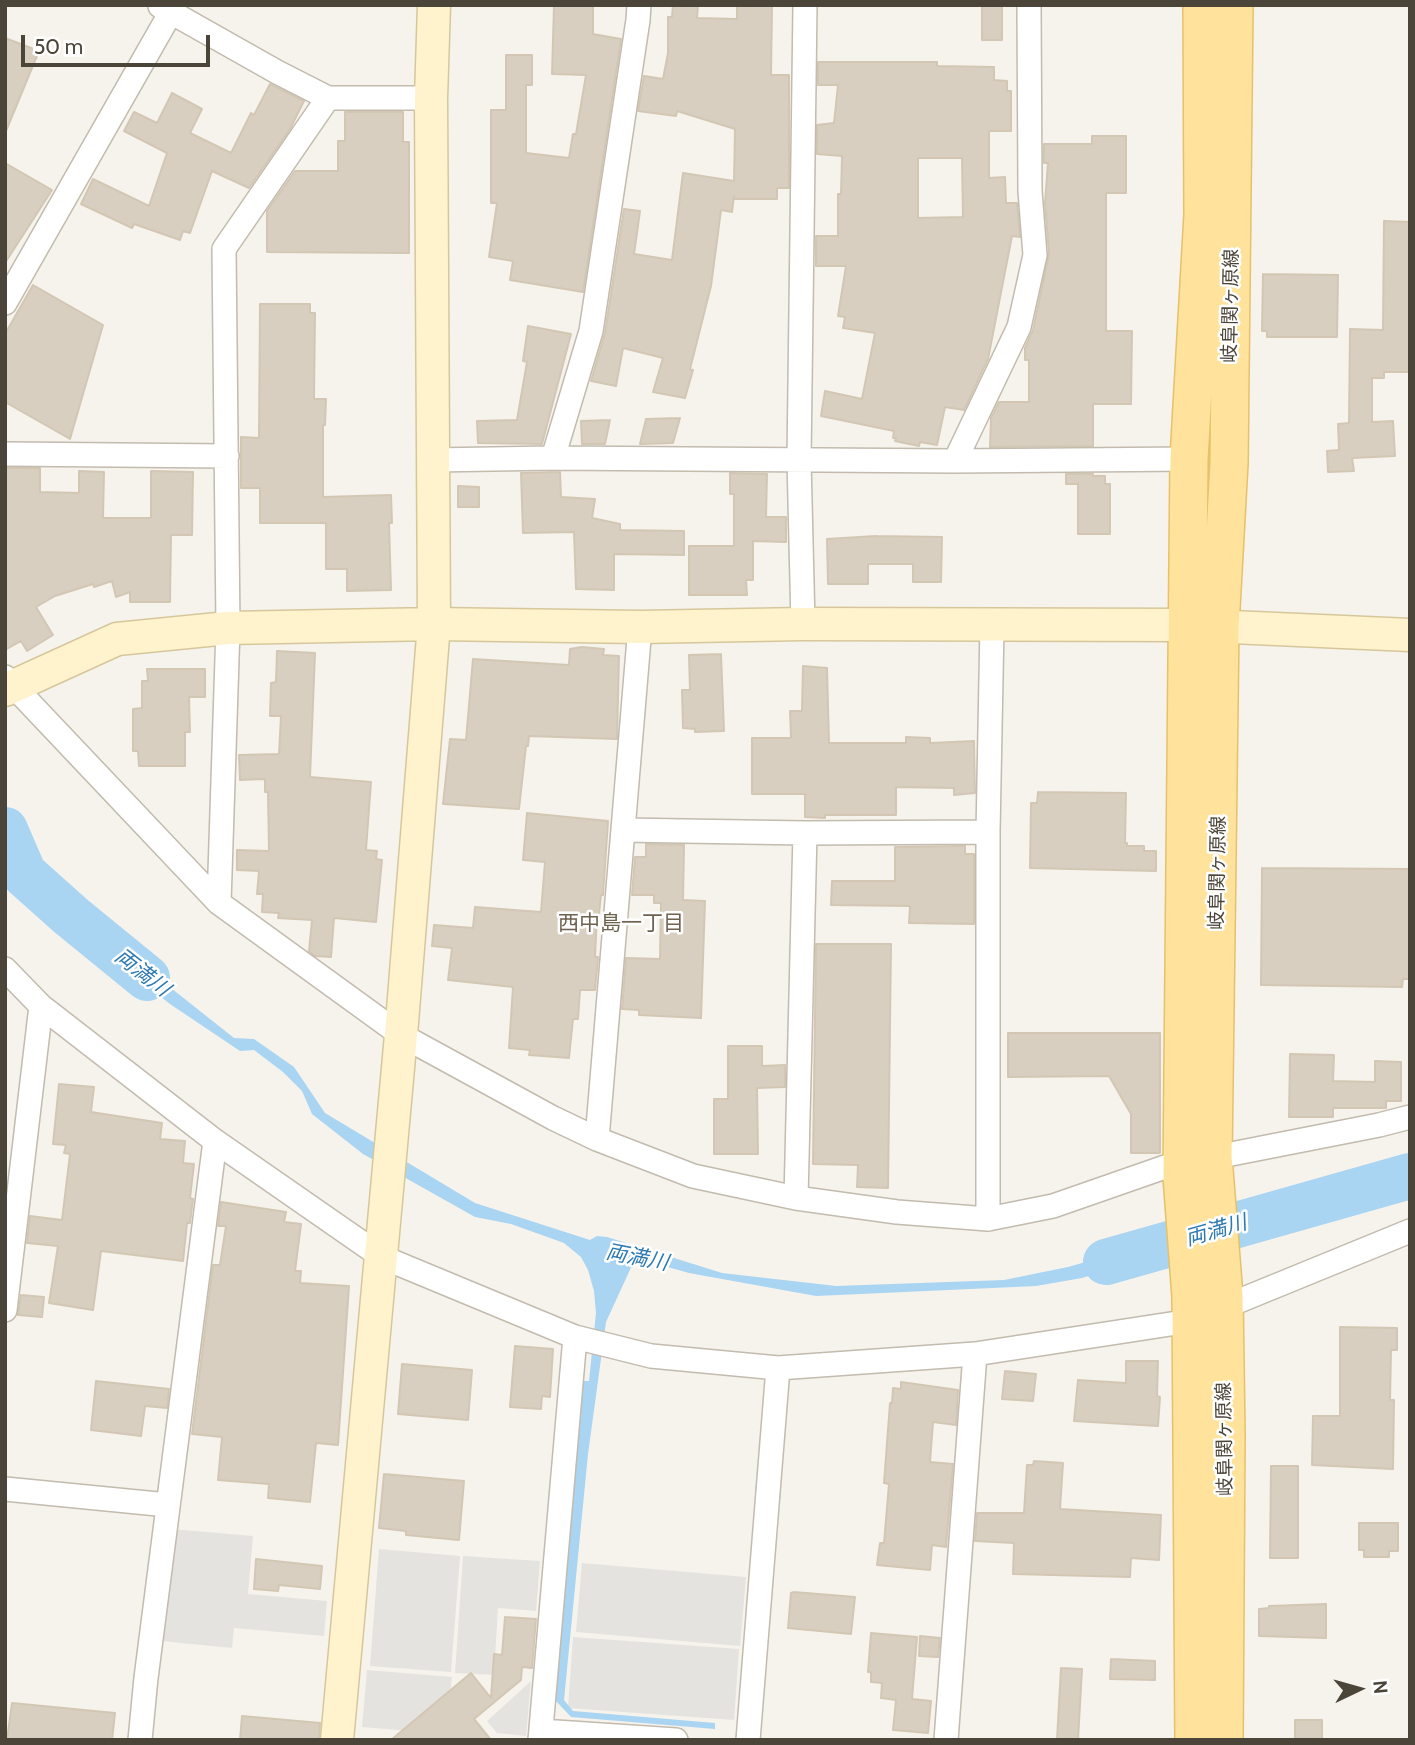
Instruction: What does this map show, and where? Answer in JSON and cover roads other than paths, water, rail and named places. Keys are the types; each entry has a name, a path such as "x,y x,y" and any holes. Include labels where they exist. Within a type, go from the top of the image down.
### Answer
{"main road":[{"name":"岐阜関ヶ原線","path":"1202,5 1203,215 1189,459 1204,626 1198,1168 1207,1306 1226,1435 1224,1740"},
{"name":"岐阜関ヶ原線","path":"1204,626 1229,463 1234,5"},
{"name":"岐阜関ヶ原線","path":"1194,1740 1193,1436 1207,1306"}],"street":[{"path":"337,1740 374,1315 383,1243 434,624 431,98 434,5"},
{"path":"553,458 591,331 639,5"},
{"path":"803,624 799,460 805,5"},
{"path":"955,461 1019,327 1035,255 1030,191 1029,5"},
{"path":"5,303 168,8 328,97 431,98"},
{"path":"219,903 228,628 224,249 328,97"},
{"path":"6,452 227,456"},
{"path":"433,460 1189,459"},
{"path":"1410,635 1204,626 803,624 640,627 434,624 228,628 117,639 8,684 219,903 401,1035 553,1118 597,1139 693,1176 796,1198 897,1212 988,1219 1053,1206 1165,1167 1198,1168 1410,1117"},
{"path":"988,1219 988,832 992,626"},
{"path":"597,1139 640,627"},
{"path":"623,830 988,832"},
{"path":"796,1198 805,833"},
{"path":"5,969 41,1006 215,1141 383,1243 575,1337 651,1356 778,1368 975,1354 1207,1306 1410,1231"},
{"path":"5,1310 41,1006"},
{"path":"140,1740 215,1141"},
{"path":"575,1337 541,1735 677,1740"},
{"path":"946,1740 975,1354"},
{"path":"748,1740 778,1368"},
{"path":"5,1489 168,1505"}],"water":[{"path":"5,809 24,850 89,908 128,954 234,1038 254,1039 294,1067 325,1113 475,1203 590,1240 597,1236 607,1237 722,1273 836,1286 1004,1280 1068,1267 1153,1243 1164,1235 1164,1253 1082,1278 1036,1286 816,1296 689,1273 639,1259 634,1261 606,1322 588,1454 564,1700 573,1711 715,1723 715,1729 571,1717 554,1699 582,1381 589,1381 596,1313 594,1291 581,1257 564,1243 511,1224 475,1217 363,1154 312,1114 302,1091 283,1072 254,1050 240,1051 170,1004 116,961 78,914 15,864 5,841"}],"waterway":[{"name":"両満川","path":"5,830 24,874 147,978"},
{"name":"両満川","path":"1106,1262 1410,1176"}],"district":[{"name":"西中島一丁目","path":"621,924"}]}
